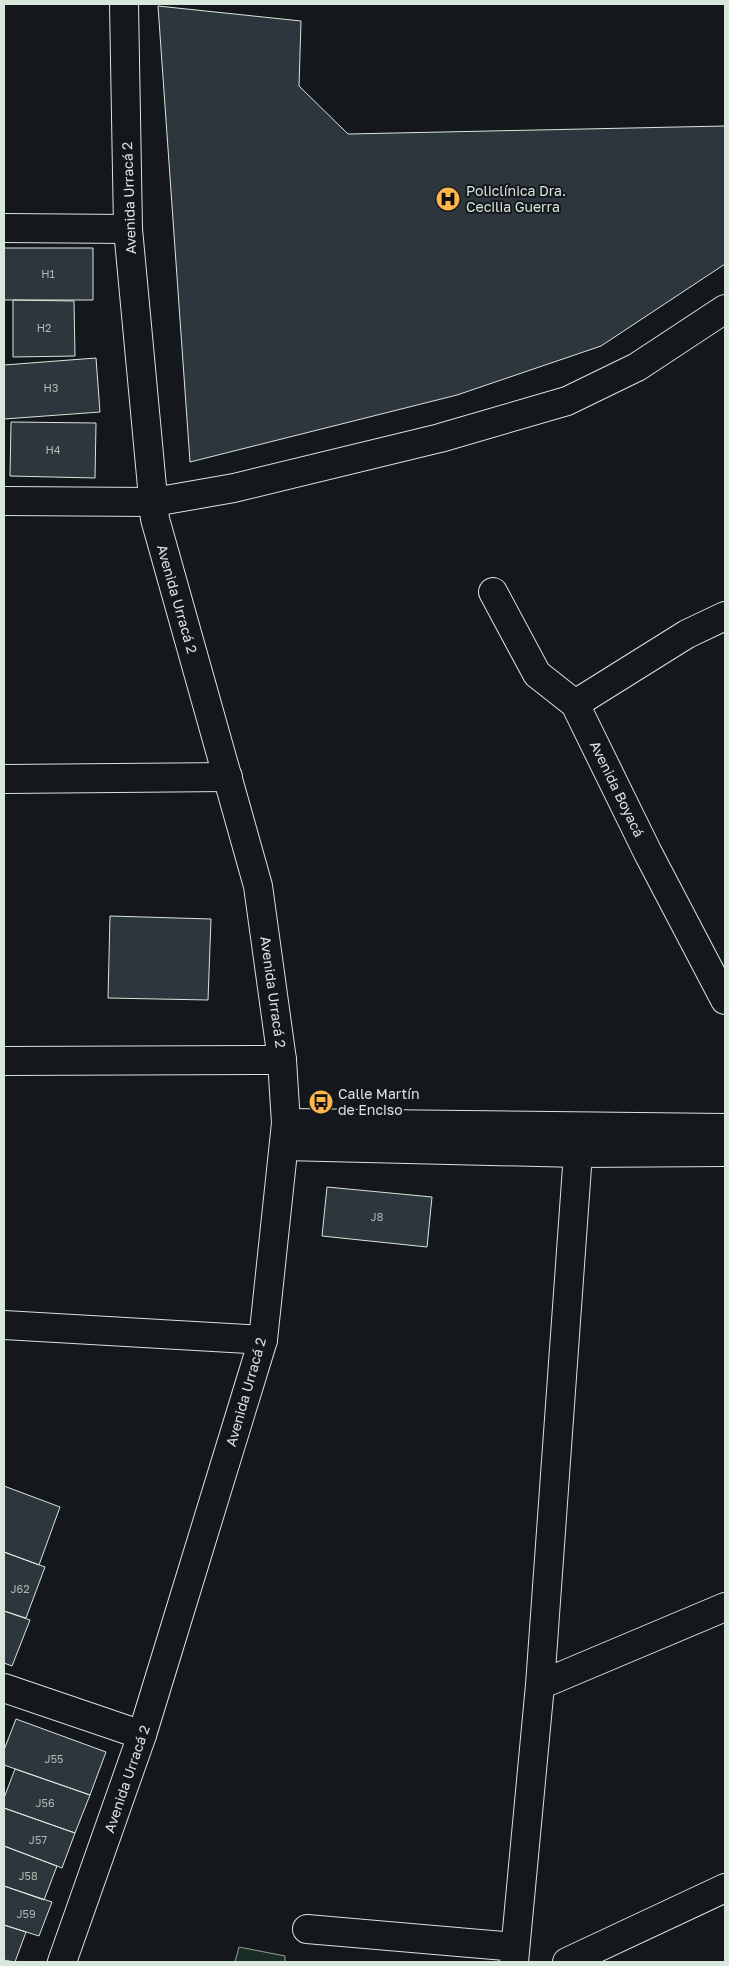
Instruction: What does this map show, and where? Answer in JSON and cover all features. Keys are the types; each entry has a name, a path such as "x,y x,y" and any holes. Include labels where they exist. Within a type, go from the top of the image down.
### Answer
{"street":[{"name":"Avenida Urracá 2","path":"62,1962 142,1735 263,1340 285,1135 282,1060 258,886 155,519 128,229 124,4"},
{"path":"4,228 128,229"},
{"path":"4,501 154,502 234,488 315,470 440,438 568,401 637,367 725,309"},
{"name":"Avenida Boyacá","path":"493,592 537,674 575,704 648,853 725,1000"},
{"path":"575,704 687,634 725,616"},
{"path":"4,779 228,777"},
{"path":"4,1061 282,1060"},
{"path":"308,1929 515,1955 540,1685 578,1154 578,1127"},
{"path":"285,1135 578,1127 725,1128"},
{"path":"285,1135 578,1154 725,1152"},
{"path":"4,1325 263,1340"},
{"path":"540,1685 725,1607"},
{"path":"4,1688 142,1735"},
{"path":"567,1962 725,1888"}],"green space":[{"path":"239,1947 285,1956 285,1962 235,1962"}],"building":[{"name":"Policlínica Dra. Cecilia Guerra","path":"158,6 301,21 299,86 348,134 725,126 725,264 601,346 457,395 190,462"},
{"path":"4,248 93,248 93,300 4,300"},
{"path":"13,300 74,301 75,356 13,357"},
{"path":"96,358 100,412 4,419 4,365"},
{"path":"11,422 96,423 95,478 10,476"},
{"path":"110,916 211,919 208,1000 108,998"},
{"path":"327,1187 432,1197 427,1247 322,1236"},
{"path":"4,1486 60,1507 39,1565 4,1552"},
{"path":"4,1552 45,1567 26,1618 4,1611"},
{"path":"4,1611 30,1620 12,1666 4,1663"},
{"path":"16,1719 106,1752 90,1795 4,1765 4,1750"},
{"path":"15,1769 90,1795 75,1833 4,1808 4,1798"},
{"path":"4,1808 75,1833 62,1868 4,1846"},
{"path":"4,1846 57,1866 44,1900 4,1886"},
{"path":"4,1886 52,1902 39,1936 4,1925"},
{"path":"4,1925 26,1932 15,1962 4,1960"}],"place":[{"name":"Policlínica Dra. Cecilia Guerra","path":"448,199"},
{"name":"Calle Martín de Enciso","path":"321,1102"}]}
